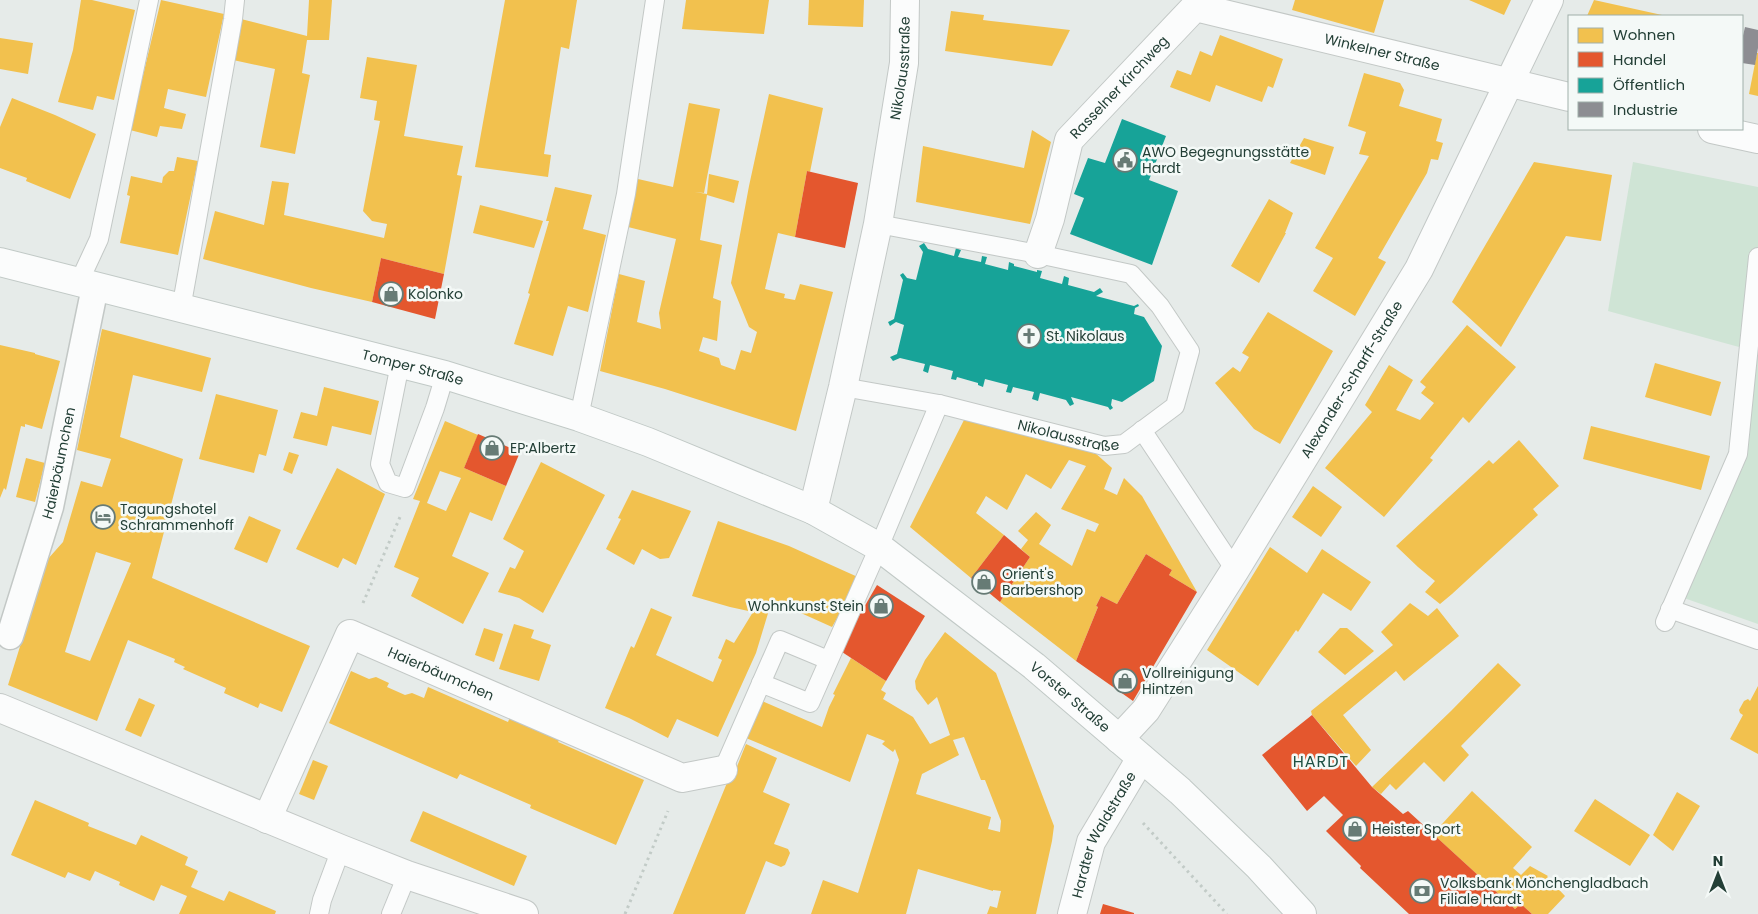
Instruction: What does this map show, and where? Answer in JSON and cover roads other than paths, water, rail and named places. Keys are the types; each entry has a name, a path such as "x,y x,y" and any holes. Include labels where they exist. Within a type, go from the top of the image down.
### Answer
{"street":[{"name":"Nikolausstraße","path":"813,510 843,387 878,224 904,63 905,0"},
{"name":"Alexander-Scharff-Straße","path":"1119,739 1146,710 1235,570 1419,269 1549,0"},
{"name":"Winkelner Straße","path":"1206,4 1568,97"},
{"name":"Rasselner Kirchweg","path":"1038,254 1050,219 1068,140 1206,4"},
{"path":"1717,130 1758,139"},
{"name":"Tomper Straße","path":"0,262 445,375 579,417 648,442 813,510"},
{"name":"Haierbäumchen","path":"10,636 50,507 87,285"},
{"name":"Vorster Straße","path":"813,510 879,547 1034,666 1180,791 1259,867 1302,914"},
{"name":"Haierbäumchen","path":"267,819 350,634 682,778 723,770"},
{"path":"0,708 407,875 524,914"},
{"name":"Hardter Waldstraße","path":"1072,914 1091,842 1141,758"}],"lane":[{"path":"87,285 99,239 149,0"},
{"path":"181,309 235,0"},
{"path":"579,417 626,194 656,0"},
{"name":"Nikolausstraße","path":"843,387 939,404 1104,446 1124,444 1175,406 1190,351 1160,306 1131,274 1038,254 878,224"},
{"path":"1758,257 1738,454 1667,615 1758,640"},
{"path":"400,364 380,464 388,483 404,488 435,408 445,375"},
{"path":"761,683 810,703 879,547 939,404"},
{"path":"1142,430 1235,570"},
{"path":"723,770 780,640 828,660"},
{"path":"318,914 341,849"},
{"path":"391,914 407,875"}],"place":[{"name":"AWO Begegnungsstätte Hardt","path":"1125,160"},
{"name":"Kolonko","path":"391,294"},
{"name":"St. Nikolaus","path":"1029,336"},
{"name":"EP:Albertz","path":"492,448"},
{"name":"Tagungshotel Schrammenhoff","path":"103,517"},
{"name":"Orient's Barbershop","path":"984,582"},
{"name":"Wohnkunst Stein","path":"881,606"},
{"name":"Vollreinigung Hintzen","path":"1125,681"},
{"name":"Heister Sport","path":"1355,829"},
{"name":"Volksbank Mönchengladbach Filiale Hardt","path":"1422,891"}],"district":[{"name":"HARDT","path":"1321,761"}]}
